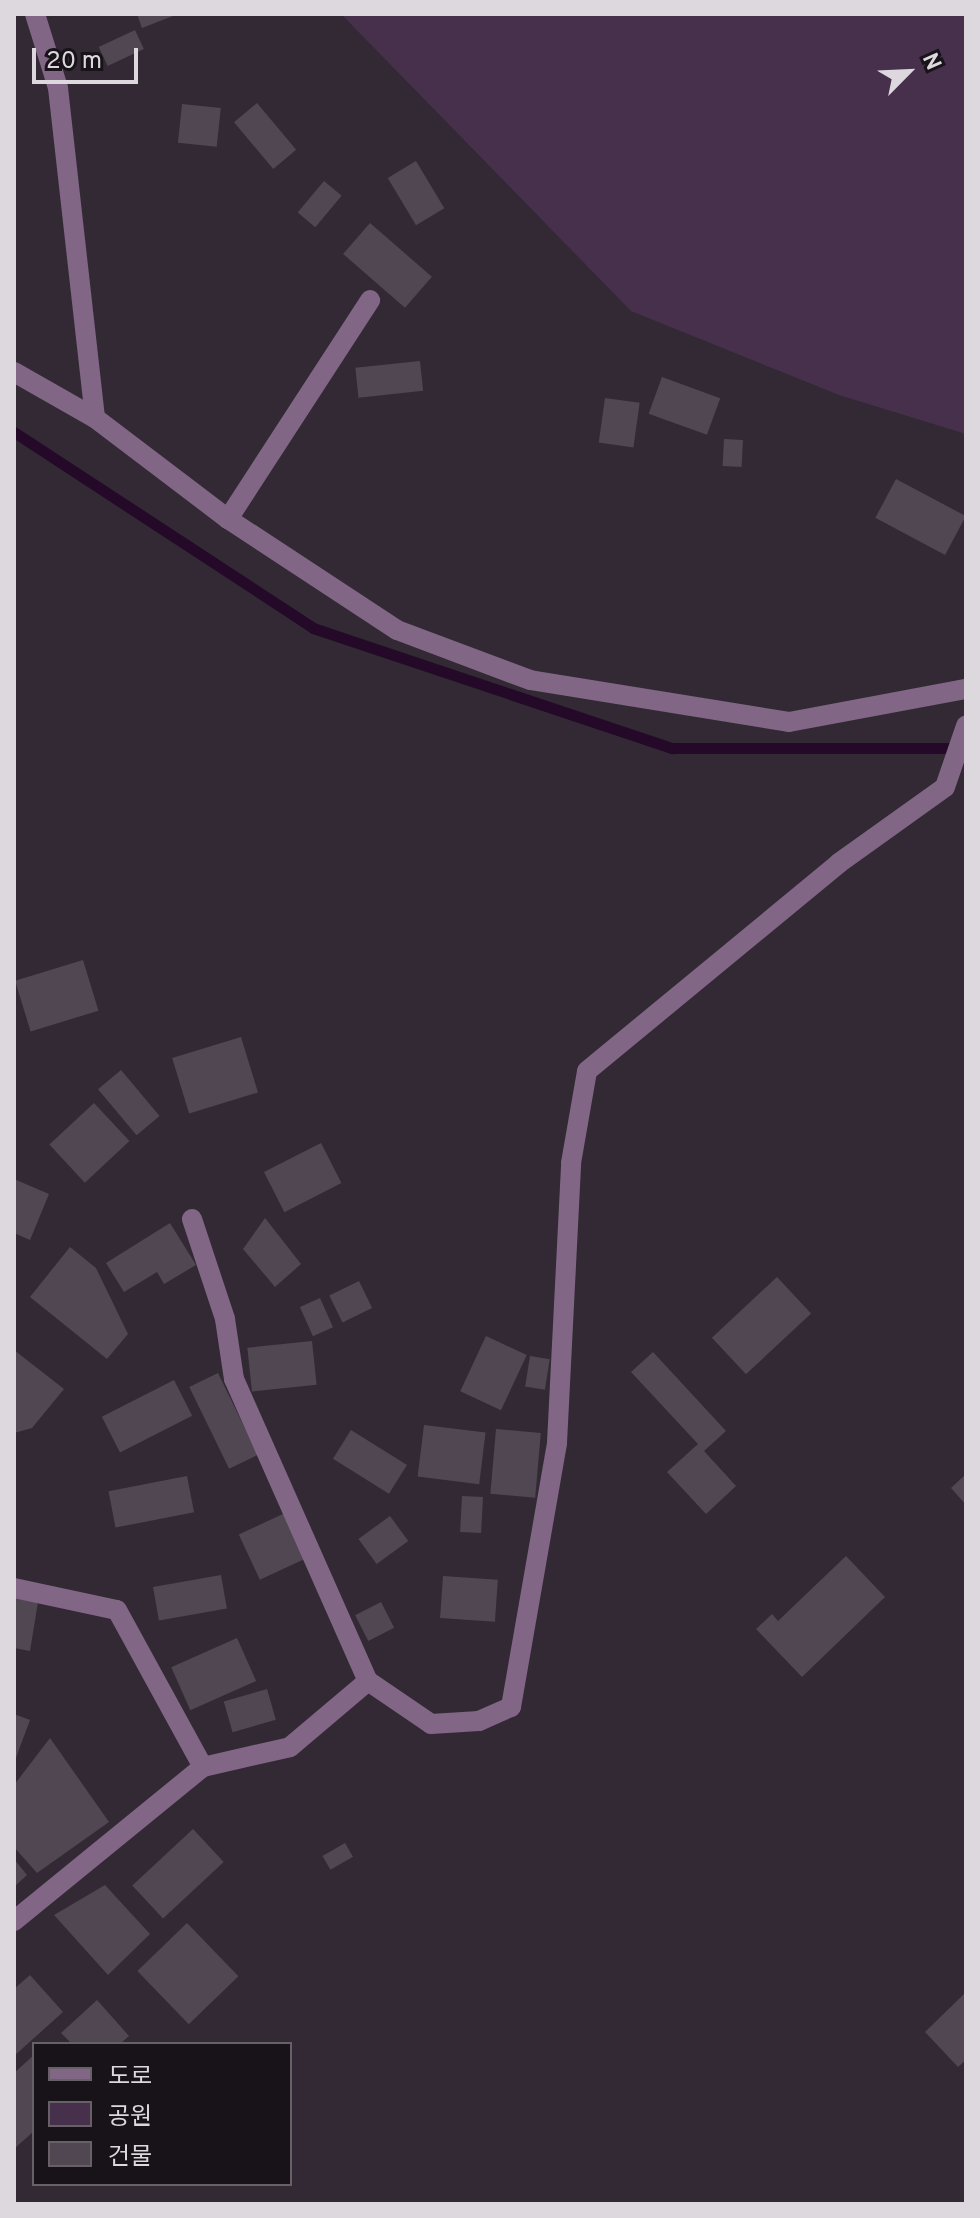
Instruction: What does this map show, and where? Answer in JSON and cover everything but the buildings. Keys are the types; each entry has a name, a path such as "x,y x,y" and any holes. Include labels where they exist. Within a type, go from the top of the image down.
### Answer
{"street":[{"path":"35,14 58,88 95,418"},
{"path":"228,519 370,300"},
{"path":"14,372 95,418 228,519 397,630 530,680 789,722 966,689"},
{"path":"192,1219 225,1319 234,1379 368,1681 431,1724 479,1721 511,1707 557,1443 571,1163 587,1071 839,863 945,787 966,726"},
{"path":"14,1588 117,1610 203,1767"},
{"path":"14,1921 203,1767 290,1747 368,1681"}],"green space":[{"path":"341,14 966,14 966,434 839,395 631,311"}],"waterway":[{"path":"14,432 313,628 672,748 963,748"}]}
